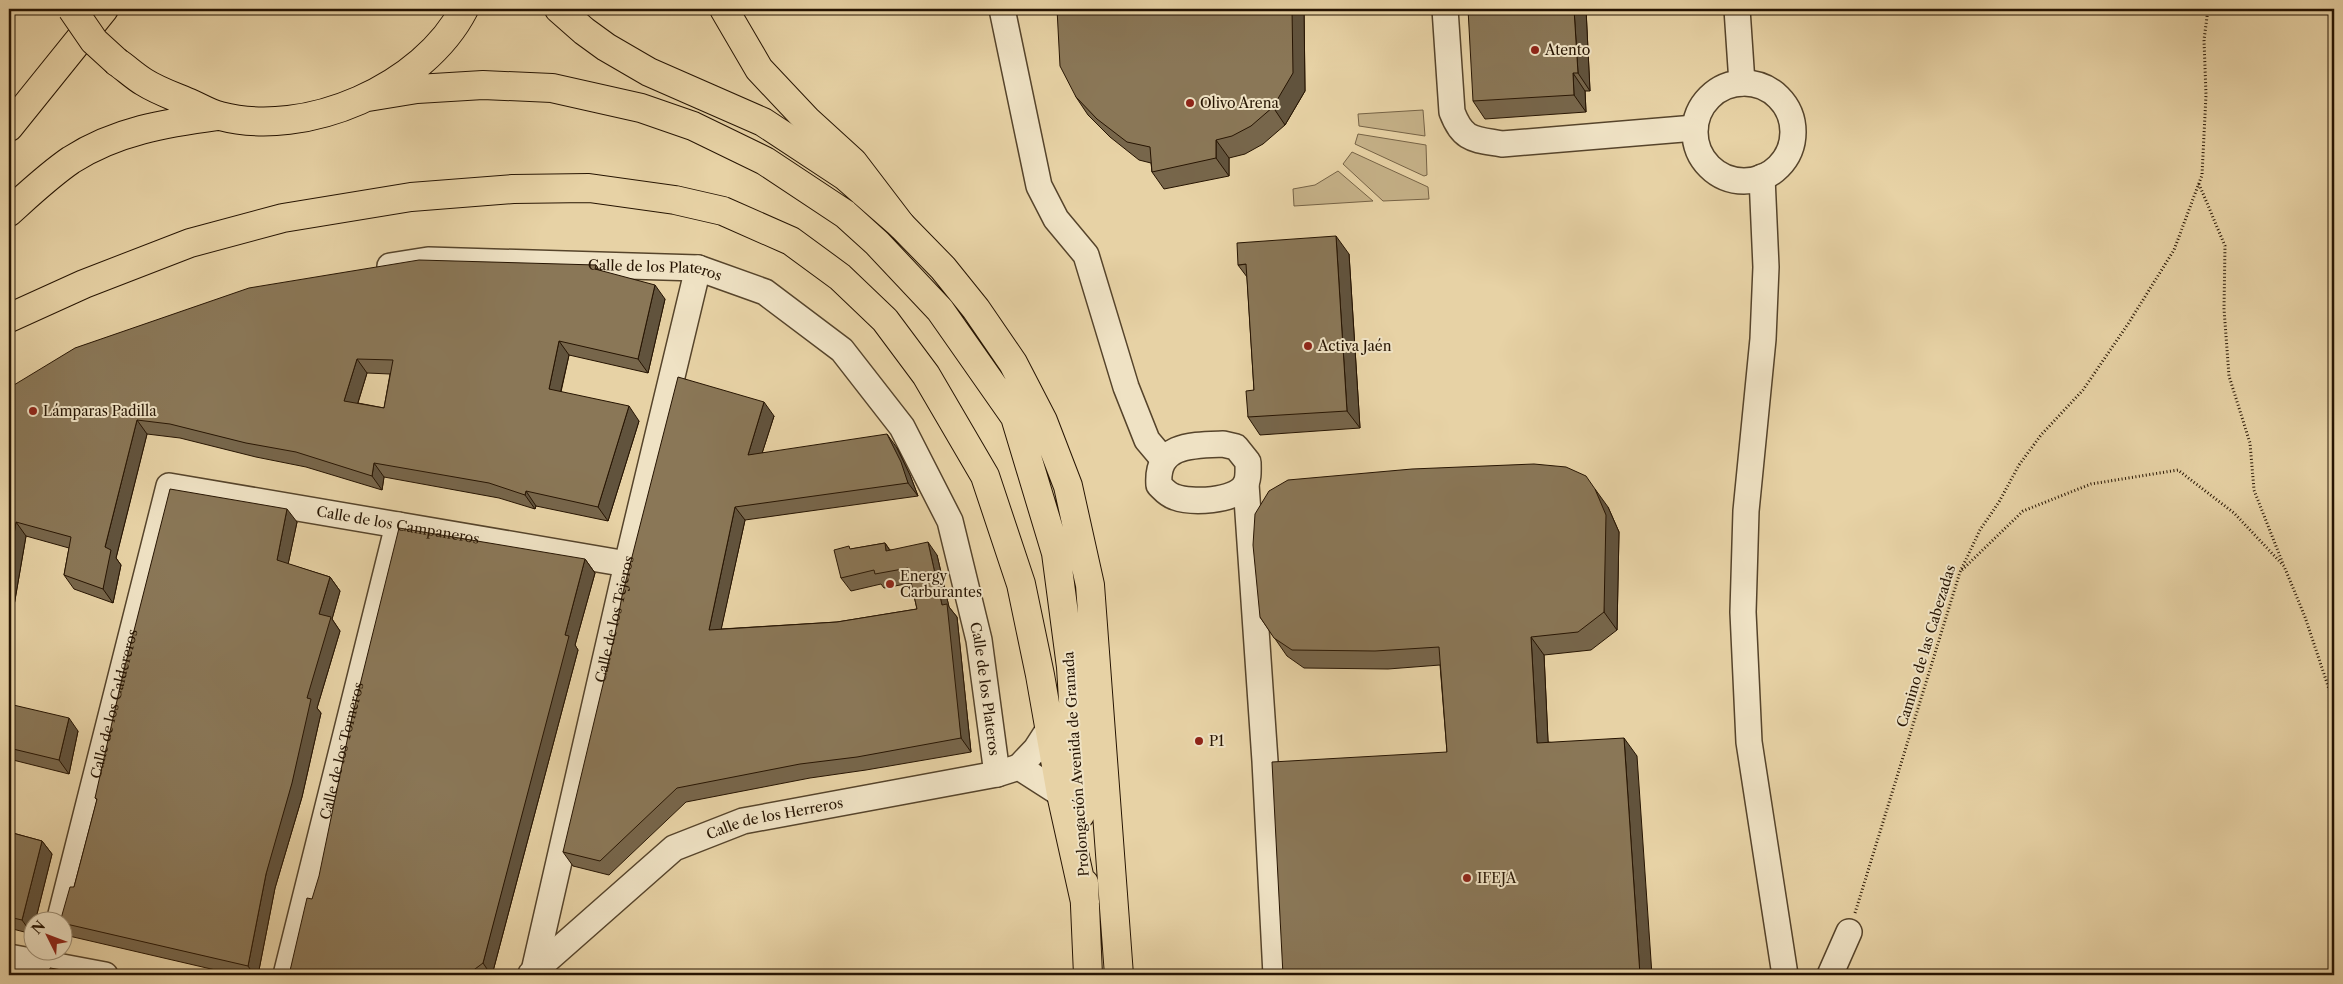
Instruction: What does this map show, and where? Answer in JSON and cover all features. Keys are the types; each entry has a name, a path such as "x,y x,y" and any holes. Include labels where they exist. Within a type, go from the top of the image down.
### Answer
{"main road":[{"path":"72,9 94,41 116,62 145,83 219,116 241,120 288,120 329,111 368,97 397,80 430,54 447,35 464,9"},
{"path":"9,127 104,9"},
{"path":"559,9 584,31 649,72 763,122 845,176 901,225"},
{"path":"724,9 759,69 807,120 853,162 901,225"},
{"name":"Prolongación Avenida de Granada","path":"368,97 417,89 484,85 552,88 641,108 693,126 765,161 807,187 845,214 878,243 940,310 1015,417 1056,553 1071,666 1088,975"},
{"path":"9,212 55,171 100,144 122,134 146,128 219,116"},
{"path":"9,318 84,284 190,243 283,218 411,197 513,189 589,188 675,200 723,211 791,241 840,277 885,320 926,375 985,476 1021,584 1061,794 1085,902"},
{"name":"Prolongación Avenida de Granada","path":"901,225 944,268 976,308 1013,363 1043,421 1068,486 1090,585 1119,975"}],"street":[{"path":"1002,9 1039,186 1056,219 1086,255 1126,387 1147,440 1163,459"},
{"path":"1445,9 1452,112 1458,128 1472,139 1502,144 1695,128"},
{"path":"1737,9 1742,83"},
{"path":"1742,83 1760,85 1775,94 1787,108 1793,135 1788,153 1777,167 1762,177 1739,181 1718,174 1702,157 1697,147 1695,128 1698,112 1712,94 1726,86 1742,83"},
{"path":"1762,177 1766,266 1763,339 1746,511 1743,612 1749,742 1785,975"},
{"name":"Calle de los Plateros","path":"366,270 428,260 698,268 765,292 842,350 902,427 950,521 1008,771"},
{"name":"Calle de los Tejeros","path":"531,973 698,268"},
{"path":"1246,484 1238,492 1206,501 1175,497 1167,494 1159,485 1158,475 1163,459 1180,449 1200,445 1223,444 1236,448 1248,462 1246,484 1276,975"},
{"name":"Calle de los Campaneros","path":"169,486 627,564"},
{"name":"Calle de los Caldereros","path":"62,912 169,486"},
{"name":"Calle de los Torneros","path":"286,975 398,525"},
{"path":"1056,553 1054,587 1063,696 1059,713 1050,730 1008,771 1061,794"},
{"name":"Calle de los Herreros","path":"531,973 674,848 743,821 1008,771"},
{"path":"1830,975 1849,932"},
{"path":"1839,975 1844,961 1849,932"},
{"path":"9,957 105,975"}],"path":[{"name":"Camino de las Cabezadas","path":"1849,932 1960,572 1980,530 1999,502 2019,465 2040,435 2082,390 2128,324 2174,250 2202,175 2206,95 2204,40 2208,9"},
{"path":"2198,184 2225,246 2224,309 2229,376 2250,443 2254,490 2305,617 2334,704"},
{"path":"1960,572 2024,510 2091,484 2178,470 2234,513 2284,566"}],"shaded area":[{"path":"1423,110 1425,136 1359,126 1358,114"},
{"path":"1358,134 1426,145 1427,175 1424,176 1355,144"},
{"path":"1352,152 1428,187 1429,199 1383,201 1343,164"},
{"path":"1338,171 1373,201 1294,206 1293,189 1315,185"}],"building":[{"name":"Olivo Arena","path":"1057,9 1292,9 1293,73 1273,107 1251,126 1232,136 1216,140 1216,158 1152,172 1150,147 1127,142 1097,119 1076,97 1060,66"},
{"name":"Atento","path":"1468,9 1574,9 1578,73 1573,73 1574,95 1473,101"},
{"name":"Activa Jaén","path":"1336,236 1347,411 1248,417 1246,391 1254,390 1246,264 1238,265 1237,243"},
{"path":"419,260 596,265 595,269 655,285 638,359 559,341 549,389 629,406 598,507 526,491 525,495 489,483 374,463 372,476 296,452 246,443 170,424 137,420 105,547 111,550 103,589 64,575 71,537 16,522 9,564 9,388 75,348 249,288","holes":["357,359 393,360 384,408 344,401"]},
{"path":"678,377 764,402 748,455 887,434 901,462 908,483 735,507 709,630 837,622 917,609 908,568 875,574 874,570 841,578 834,550 849,546 850,549 885,543 886,551 928,542 942,605 947,604 961,738 857,757 800,764 677,788 600,861 563,852 615,634 622,596"},
{"path":"1534,464 1566,467 1586,476 1595,489 1606,515 1604,612 1578,632 1531,637 1537,743 1624,738 1640,975 1283,975 1272,762 1447,752 1439,647 1375,651 1292,650 1274,638 1260,617 1253,545 1255,514 1269,491 1288,480 1412,469"},
{"path":"170,489 287,509 277,560 330,577 319,614 331,617 307,698 311,699 292,783 266,874 248,966 72,925 72,912 63,912 70,887 74,887 97,799 95,798 123,674"},
{"path":"399,528 585,559 565,635 569,636 483,963 467,975 289,975 307,898 312,899 319,876 352,717"},
{"path":"9,704 69,718 59,760 9,748"},
{"path":"9,832 42,841 24,912 22,912 22,920 9,917"},
{"path":"50,968 92,975 49,975"},
{"path":"104,973 116,975 94,975"}],"place":[{"name":"Atento","path":"1535,50"},
{"name":"Olivo Arena","path":"1190,103"},
{"name":"Activa Jaén","path":"1308,346"},
{"name":"Lámparas Padilla","path":"33,411"},
{"name":"Energy Carburantes","path":"890,584"},
{"name":"P1","path":"1199,741"},
{"name":"IFEJA","path":"1467,878"}]}
